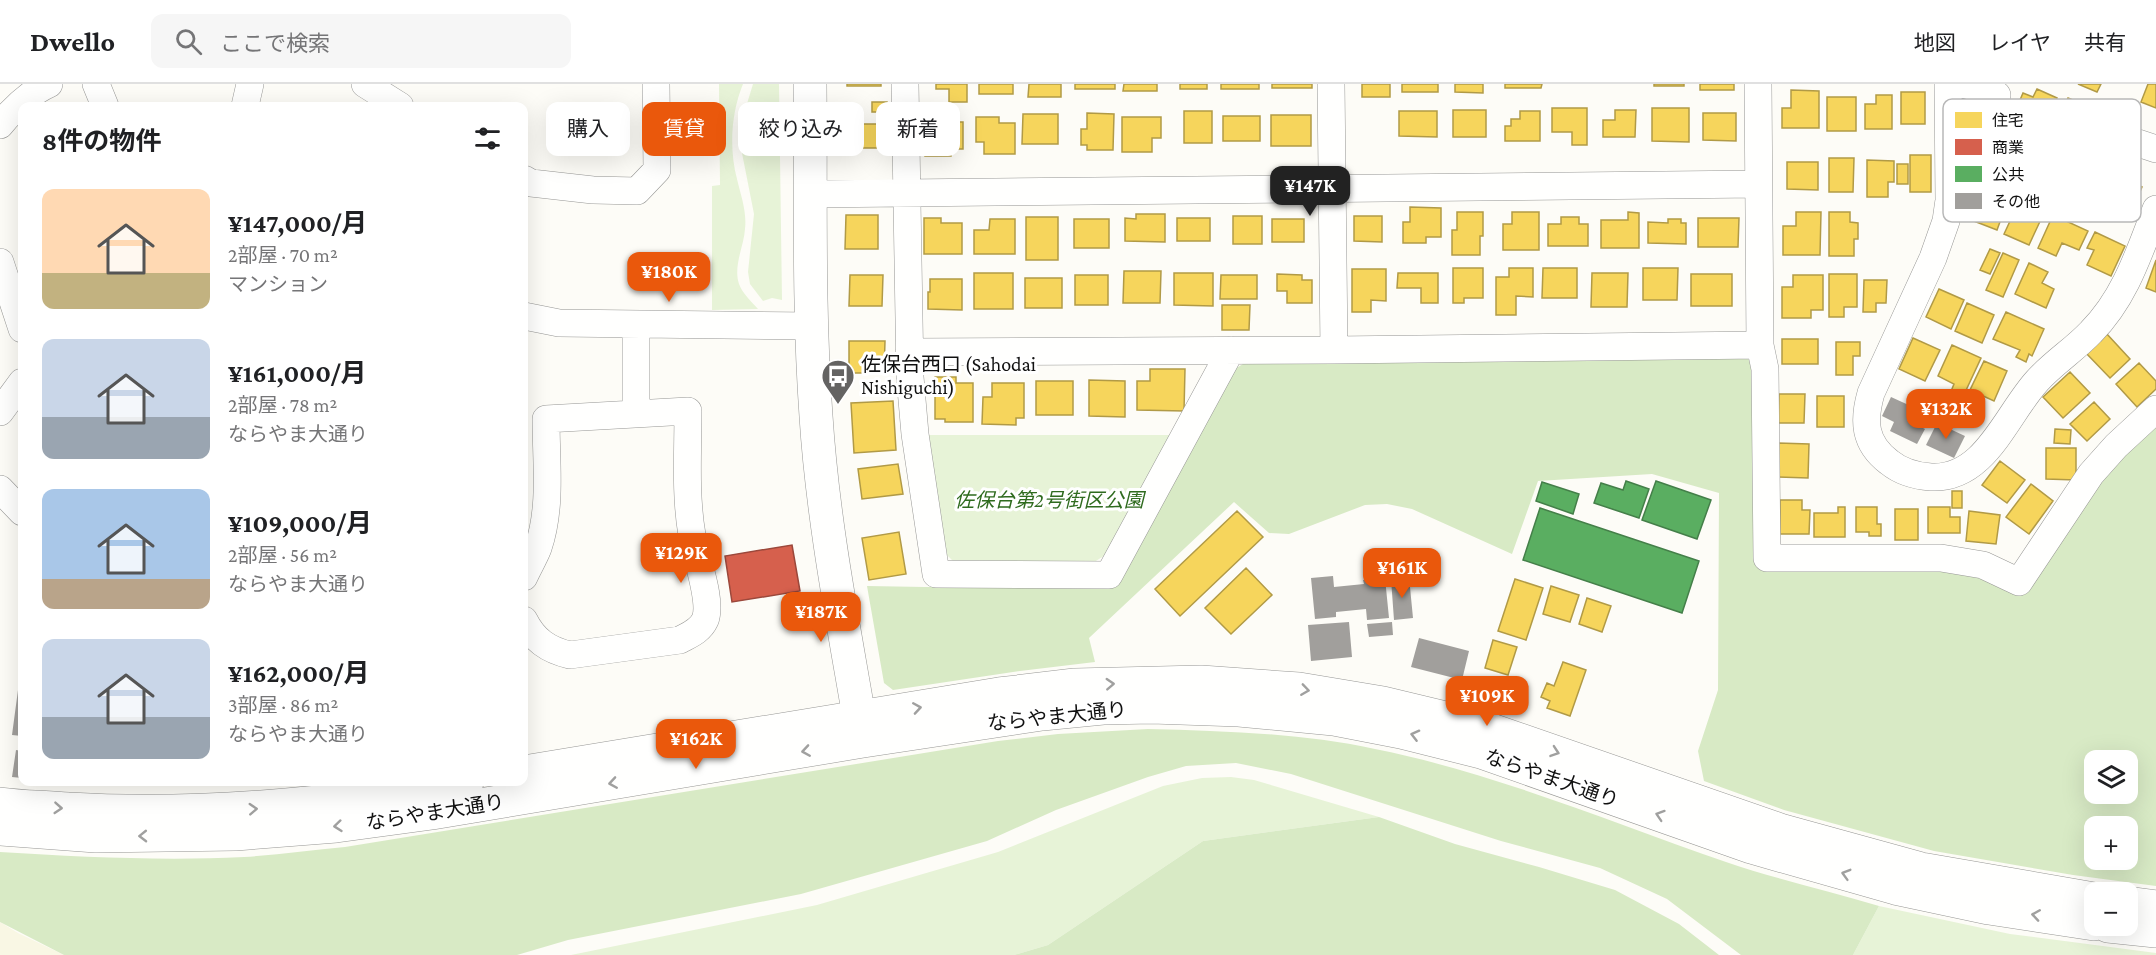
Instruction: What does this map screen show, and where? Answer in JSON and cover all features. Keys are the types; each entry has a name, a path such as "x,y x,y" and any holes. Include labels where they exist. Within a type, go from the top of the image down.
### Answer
{"street":[{"path":"20,102 39,88 50,84"},
{"path":"96,84 103,102"},
{"path":"246,102 250,84"},
{"path":"364,84 397,97"},
{"path":"528,181 593,190 637,191 657,171 656,84"},
{"path":"810,84 811,326 816,418 828,535 861,729"},
{"path":"905,84 909,352 915,434 936,574 1109,575 1231,350"},
{"path":"1331,84 1334,350"},
{"path":"1758,84 1760,345 1765,369 1767,558 1941,558 1983,565 2019,582 2091,474 2116,446 2156,409"},
{"path":"1948,84 1948,99"},
{"path":"1964,84 1997,95"},
{"path":"0,125 18,104"},
{"path":"2141,144 2156,149"},
{"path":"811,194 1758,184"},
{"path":"1946,222 1933,258 1870,393 1867,408 1868,437 1877,453 1895,467 1921,476 1941,478 1963,471 1982,456 2036,382 2090,333 2111,308 2127,283 2156,209"},
{"path":"0,262 18,317"},
{"path":"528,317 559,323 811,326"},
{"path":"636,325 636,413"},
{"path":"909,352 1760,345"},
{"path":"0,412 18,387"},
{"path":"528,569 537,550 548,502 546,419 688,411 689,512 707,605 705,620 695,632 680,640 570,655 553,651 531,633 528,627"},
{"path":"0,489 18,508"},
{"name":"ならやま大通り","path":"0,829 96,836 235,834 336,826 432,813 861,729 999,694 1075,685 1201,682 1299,689 1383,703 1482,727 1783,831 1921,869 2084,897"},
{"name":"ならやま大通り","path":"528,771 861,729 1103,708 1239,710 1334,719 1401,732 1481,752 1751,847 1895,888 1989,908 2084,922"},
{"name":"ならやま大通り","path":"0,804 96,810 184,812 275,808 380,796 442,786"},
{"path":"2138,905 2156,907"},
{"path":"2138,929 2156,931"}],"shaded area":[{"path":"0,922 18,933 64,955 0,955"}],"green space":[{"path":"719,84 743,84 732,131 734,167 745,216 737,277 742,291 758,309 712,310 712,186 720,185 720,156 726,156 726,102 719,102"},
{"path":"753,84 779,84 779,102 748,102"},
{"path":"743,156 780,156 782,300 772,298 763,301 750,284 748,272 754,214"},
{"path":"1745,356 1758,369 1758,568 1973,570 2023,593 2097,482 2156,422 2156,886 2073,875 1934,851 1784,810 1704,781 1698,751 1718,690 1719,493 1652,474 1538,481 1512,554 1412,509 1387,504 1365,505 1289,534 1269,533 1234,502 1089,638 1095,662 893,690 884,683 867,586 1115,586 1233,370 1248,361"},
{"name":"佐保台第2号街区公園","path":"926,435 1173,435 1107,554 1091,564 957,565 943,551"},
{"path":"1148,729 1233,732 1319,739 1420,759 1552,799 1745,868 1879,906 1853,955 1741,955 1667,899 1600,868 1501,841 1291,774 1236,763 1186,766 1148,777 1056,810 987,841 801,894 568,940 517,955 64,955 0,922 0,852 153,858 214,858 282,854 345,847 998,741 1058,734"},
{"path":"1231,777 1254,780 1379,817 1203,841 1048,945 1014,955 571,955 817,905 998,852 1163,786 1202,778"},
{"path":"1379,817 1455,844 1615,890 1679,924 1719,955 1014,955 1048,945 1203,841"},
{"path":"1879,906 2010,934 2156,953 2156,955 1853,955"}],"building: 住宅":[{"path":"847,84 881,84 881,86 847,86"},
{"path":"936,84 967,84 967,102 949,102 949,89 936,89"},
{"path":"979,84 1013,84 1013,94 979,94"},
{"path":"1029,84 1061,84 1061,97 1028,97"},
{"path":"1075,84 1115,84 1115,89 1075,89"},
{"path":"1124,84 1157,84 1157,91 1123,91"},
{"path":"1180,84 1207,84 1207,89 1180,89"},
{"path":"1221,84 1259,84 1259,89 1221,89"},
{"path":"1272,84 1312,84 1312,88 1272,88"},
{"path":"1362,84 1390,84 1390,97 1362,97"},
{"path":"1402,84 1438,84 1438,92 1402,92"},
{"path":"1455,84 1483,84 1483,93 1455,92"},
{"path":"1505,84 1542,84 1541,88 1505,88"},
{"path":"1654,84 1684,84 1684,86 1654,86"},
{"path":"1700,84 1734,84 1734,90 1700,90"},
{"path":"2078,84 2101,84 2097,92"},
{"path":"2148,84 2156,84 2156,108 2141,102"},
{"path":"2037,89 2057,98 2020,99 2023,93 2033,97"},
{"path":"1791,90 1819,91 1819,128 1782,128 1782,108 1791,108"},
{"path":"1901,92 1925,92 1925,124 1901,124"},
{"path":"1876,95 1892,95 1892,129 1865,129 1865,104 1876,104"},
{"path":"1827,97 1856,97 1856,131 1827,131"},
{"path":"872,102 876,102 876,112 872,112"},
{"path":"1552,108 1587,108 1587,145 1572,145 1572,132 1552,132"},
{"path":"1652,108 1689,108 1689,142 1652,141"},
{"path":"1453,110 1486,110 1486,137 1453,137"},
{"path":"1615,110 1636,110 1635,137 1603,137 1603,120 1615,120"},
{"path":"1184,111 1212,111 1212,143 1184,143"},
{"path":"1399,111 1437,111 1437,137 1399,136"},
{"path":"1520,111 1540,111 1540,141 1505,141 1505,126 1511,126 1511,119 1520,119"},
{"path":"1087,113 1114,114 1113,150 1087,150 1087,145 1081,145 1081,129 1087,129"},
{"path":"1703,113 1736,113 1736,141 1703,140"},
{"path":"1023,114 1058,114 1058,144 1022,144"},
{"path":"1271,115 1311,115 1311,146 1271,146"},
{"path":"1223,116 1260,116 1260,141 1223,141"},
{"path":"976,117 999,117 999,123 1015,123 1015,154 984,154 984,142 976,142"},
{"path":"1122,117 1161,117 1161,138 1152,138 1152,152 1122,152"},
{"path":"960,122 963,122 963,149 960,149"},
{"path":"864,124 876,124 876,148 864,148"},
{"path":"1910,155 1931,155 1931,192 1910,192"},
{"path":"1829,158 1854,158 1853,192 1829,192"},
{"path":"1867,160 1894,161 1894,182 1888,182 1888,197 1867,197"},
{"path":"1787,162 1818,162 1818,190 1787,189"},
{"path":"1897,164 1908,164 1908,184 1897,184"},
{"path":"1410,207 1441,208 1441,237 1426,237 1426,243 1403,243 1403,222 1410,222"},
{"path":"1457,212 1483,212 1480,255 1452,255 1452,230 1457,230"},
{"path":"1512,212 1539,212 1539,250 1503,250 1503,224 1512,224"},
{"path":"1628,212 1639,213 1639,248 1601,248 1601,220 1628,220"},
{"path":"1796,212 1821,212 1820,255 1783,255 1783,226 1796,226"},
{"path":"1829,212 1850,212 1850,222 1858,223 1858,239 1854,239 1854,256 1829,256"},
{"path":"1136,214 1165,214 1165,242 1125,241 1125,218 1136,219"},
{"path":"846,215 878,215 878,249 845,249"},
{"path":"1233,216 1262,216 1262,244 1233,244"},
{"path":"1354,216 1382,216 1382,242 1354,241"},
{"path":"1026,217 1058,217 1058,260 1026,260"},
{"path":"1561,217 1579,217 1579,224 1588,224 1588,246 1548,246 1548,224 1561,224"},
{"path":"924,218 941,218 941,223 962,223 962,254 924,254"},
{"path":"1177,218 1210,218 1210,241 1177,241"},
{"path":"1698,218 1739,218 1738,247 1698,247"},
{"path":"990,219 1015,219 1015,254 974,254 974,230 989,230"},
{"path":"1074,219 1109,219 1109,248 1074,248"},
{"path":"1272,219 1304,219 1304,242 1272,242"},
{"path":"1668,219 1681,219 1681,223 1686,223 1686,244 1648,243 1648,222 1668,223"},
{"path":"1976,222 2000,222 1997,230"},
{"path":"2010,222 2040,222 2029,245 2004,234"},
{"path":"2050,222 2068,222 2088,231 2079,250 2062,243 2056,256 2038,248"},
{"path":"2095,232 2125,246 2111,276 2087,265 2094,250 2087,248"},
{"path":"1990,249 2000,253 1990,274 1980,270"},
{"path":"2003,253 2019,260 2003,297 1986,290"},
{"path":"2156,260 2156,292 2146,288"},
{"path":"2029,263 2048,272 2042,283 2054,289 2046,308 2015,294"},
{"path":"1453,268 1483,268 1483,298 1464,298 1464,303 1453,303"},
{"path":"1509,268 1533,268 1533,297 1516,296 1516,315 1496,315 1496,277 1509,277"},
{"path":"1543,268 1577,268 1577,298 1542,298"},
{"path":"1643,268 1678,268 1677,300 1643,300"},
{"path":"1352,269 1386,269 1386,301 1371,300 1371,312 1352,312"},
{"path":"1124,271 1161,271 1160,303 1123,303"},
{"path":"974,273 1013,273 1013,309 974,309"},
{"path":"1174,273 1213,273 1213,306 1174,305"},
{"path":"1398,273 1438,273 1438,303 1421,303 1421,288 1397,288"},
{"path":"1592,273 1628,273 1627,307 1591,307"},
{"path":"1277,274 1302,275 1302,280 1312,280 1312,303 1287,303 1287,291 1277,291"},
{"path":"1691,274 1732,274 1732,306 1691,306"},
{"path":"1829,274 1857,274 1857,307 1844,307 1844,317 1829,317"},
{"path":"850,275 883,275 882,306 849,306"},
{"path":"1075,275 1108,275 1108,305 1075,305"},
{"path":"1221,275 1257,275 1257,299 1220,299"},
{"path":"1793,275 1823,275 1823,310 1811,310 1811,318 1782,318 1782,287 1793,287"},
{"path":"1025,278 1062,278 1062,308 1025,308"},
{"path":"930,279 962,279 962,310 928,309"},
{"path":"1864,280 1887,280 1886,303 1876,303 1876,312 1863,312"},
{"path":"1939,289 1964,300 1951,329 1926,317"},
{"path":"1967,303 1994,315 1982,343 1955,331"},
{"path":"1222,305 1250,305 1249,330 1222,330"},
{"path":"2006,312 2044,329 2032,356 2029,354 2026,362 2016,357 2020,350 1993,339"},
{"path":"2106,333 2130,359 2110,378 2085,352"},
{"path":"1913,338 1940,350 1925,381 1899,369"},
{"path":"1782,339 1818,339 1818,364 1782,364"},
{"path":"849,341 885,341 884,373 849,373"},
{"path":"1836,342 1860,342 1860,356 1853,356 1853,375 1836,375"},
{"path":"1952,345 1981,358 1961,401 1949,396 1954,384 1938,376"},
{"path":"1984,361 2007,371 1994,401 1970,390"},
{"path":"2139,363 2156,381 2156,389 2137,407 2116,384"},
{"path":"1150,369 1185,369 1184,411 1137,410 1137,381 1150,381"},
{"path":"2070,372 2090,393 2063,418 2043,397"},
{"path":"935,377 956,377 956,383 973,383 973,422 945,422 945,419 935,419"},
{"path":"1089,380 1125,381 1125,417 1089,416"},
{"path":"1036,381 1073,381 1073,415 1036,415"},
{"path":"992,383 1024,383 1024,418 1016,418 1016,425 982,424 983,397 992,397"},
{"path":"1779,394 1805,394 1804,423 1778,423"},
{"path":"1817,396 1844,396 1844,427 1817,427"},
{"path":"893,401 896,450 854,453 851,403"},
{"path":"2094,402 2110,419 2087,441 2070,424"},
{"path":"2055,429 2071,430 2070,444 2054,443"},
{"path":"1778,443 1809,444 1808,478 1777,477"},
{"path":"2046,448 2076,448 2076,480 2046,479"},
{"path":"2000,461 2025,480 2007,503 1982,485"},
{"path":"898,464 903,494 862,499 858,469"},
{"path":"2031,484 2053,501 2029,534 2006,517"},
{"path":"1952,491 1962,491 1962,508 1952,508"},
{"path":"1780,500 1802,500 1802,510 1810,510 1809,534 1780,534"},
{"path":"1838,507 1845,507 1845,537 1814,537 1814,513 1838,513"},
{"path":"1856,507 1877,507 1877,524 1881,524 1881,536 1869,536 1869,532 1856,532"},
{"path":"1928,507 1950,507 1950,517 1960,517 1960,533 1928,533"},
{"path":"1895,509 1918,509 1918,540 1895,540"},
{"path":"1237,511 1263,537 1180,616 1155,589"},
{"path":"1969,511 2000,515 1996,544 1966,541"},
{"path":"899,532 906,574 869,580 862,538"},
{"path":"1246,568 1272,595 1231,634 1205,608"},
{"path":"1515,579 1543,588 1526,640 1498,631"},
{"path":"1551,586 1579,595 1570,622 1543,614"},
{"path":"1587,598 1611,606 1602,632 1579,624"},
{"path":"1493,640 1517,647 1508,675 1485,668"},
{"path":"1563,662 1586,670 1570,716 1547,708 1550,701 1541,697 1547,683 1554,686"}],"building: 商業":[{"path":"792,545 800,591 732,602 725,556"}],"building: 公共":[{"path":"1626,481 1649,489 1639,518 1594,503 1601,483 1623,490"},
{"path":"1656,481 1711,500 1697,539 1642,520"},
{"path":"1542,482 1579,494 1573,514 1536,501"},
{"path":"1540,508 1699,561 1682,613 1523,560"}],"building: その他":[{"path":"1891,397 1913,407 1907,420 1925,429 1917,444 1890,431 1894,422 1882,416"},
{"path":"1937,423 1965,436 1954,458 1926,445"},
{"path":"1333,576 1334,587 1364,584 1363,580 1385,578 1389,618 1367,620 1366,609 1336,612 1336,617 1315,619 1311,578"},
{"path":"1409,577 1413,618 1394,620 1391,579"},
{"path":"1349,622 1352,657 1311,661 1308,625"},
{"path":"1392,622 1393,635 1369,637 1367,624"},
{"path":"1419,638 1469,651 1462,680 1411,667"},
{"path":"18,690 18,736 12,735"},
{"path":"16,750 18,750 18,778 12,777"}],"place":[{"name":"佐保台西口 (Sahodai Nishiguchi)","path":"838,405"}]}
